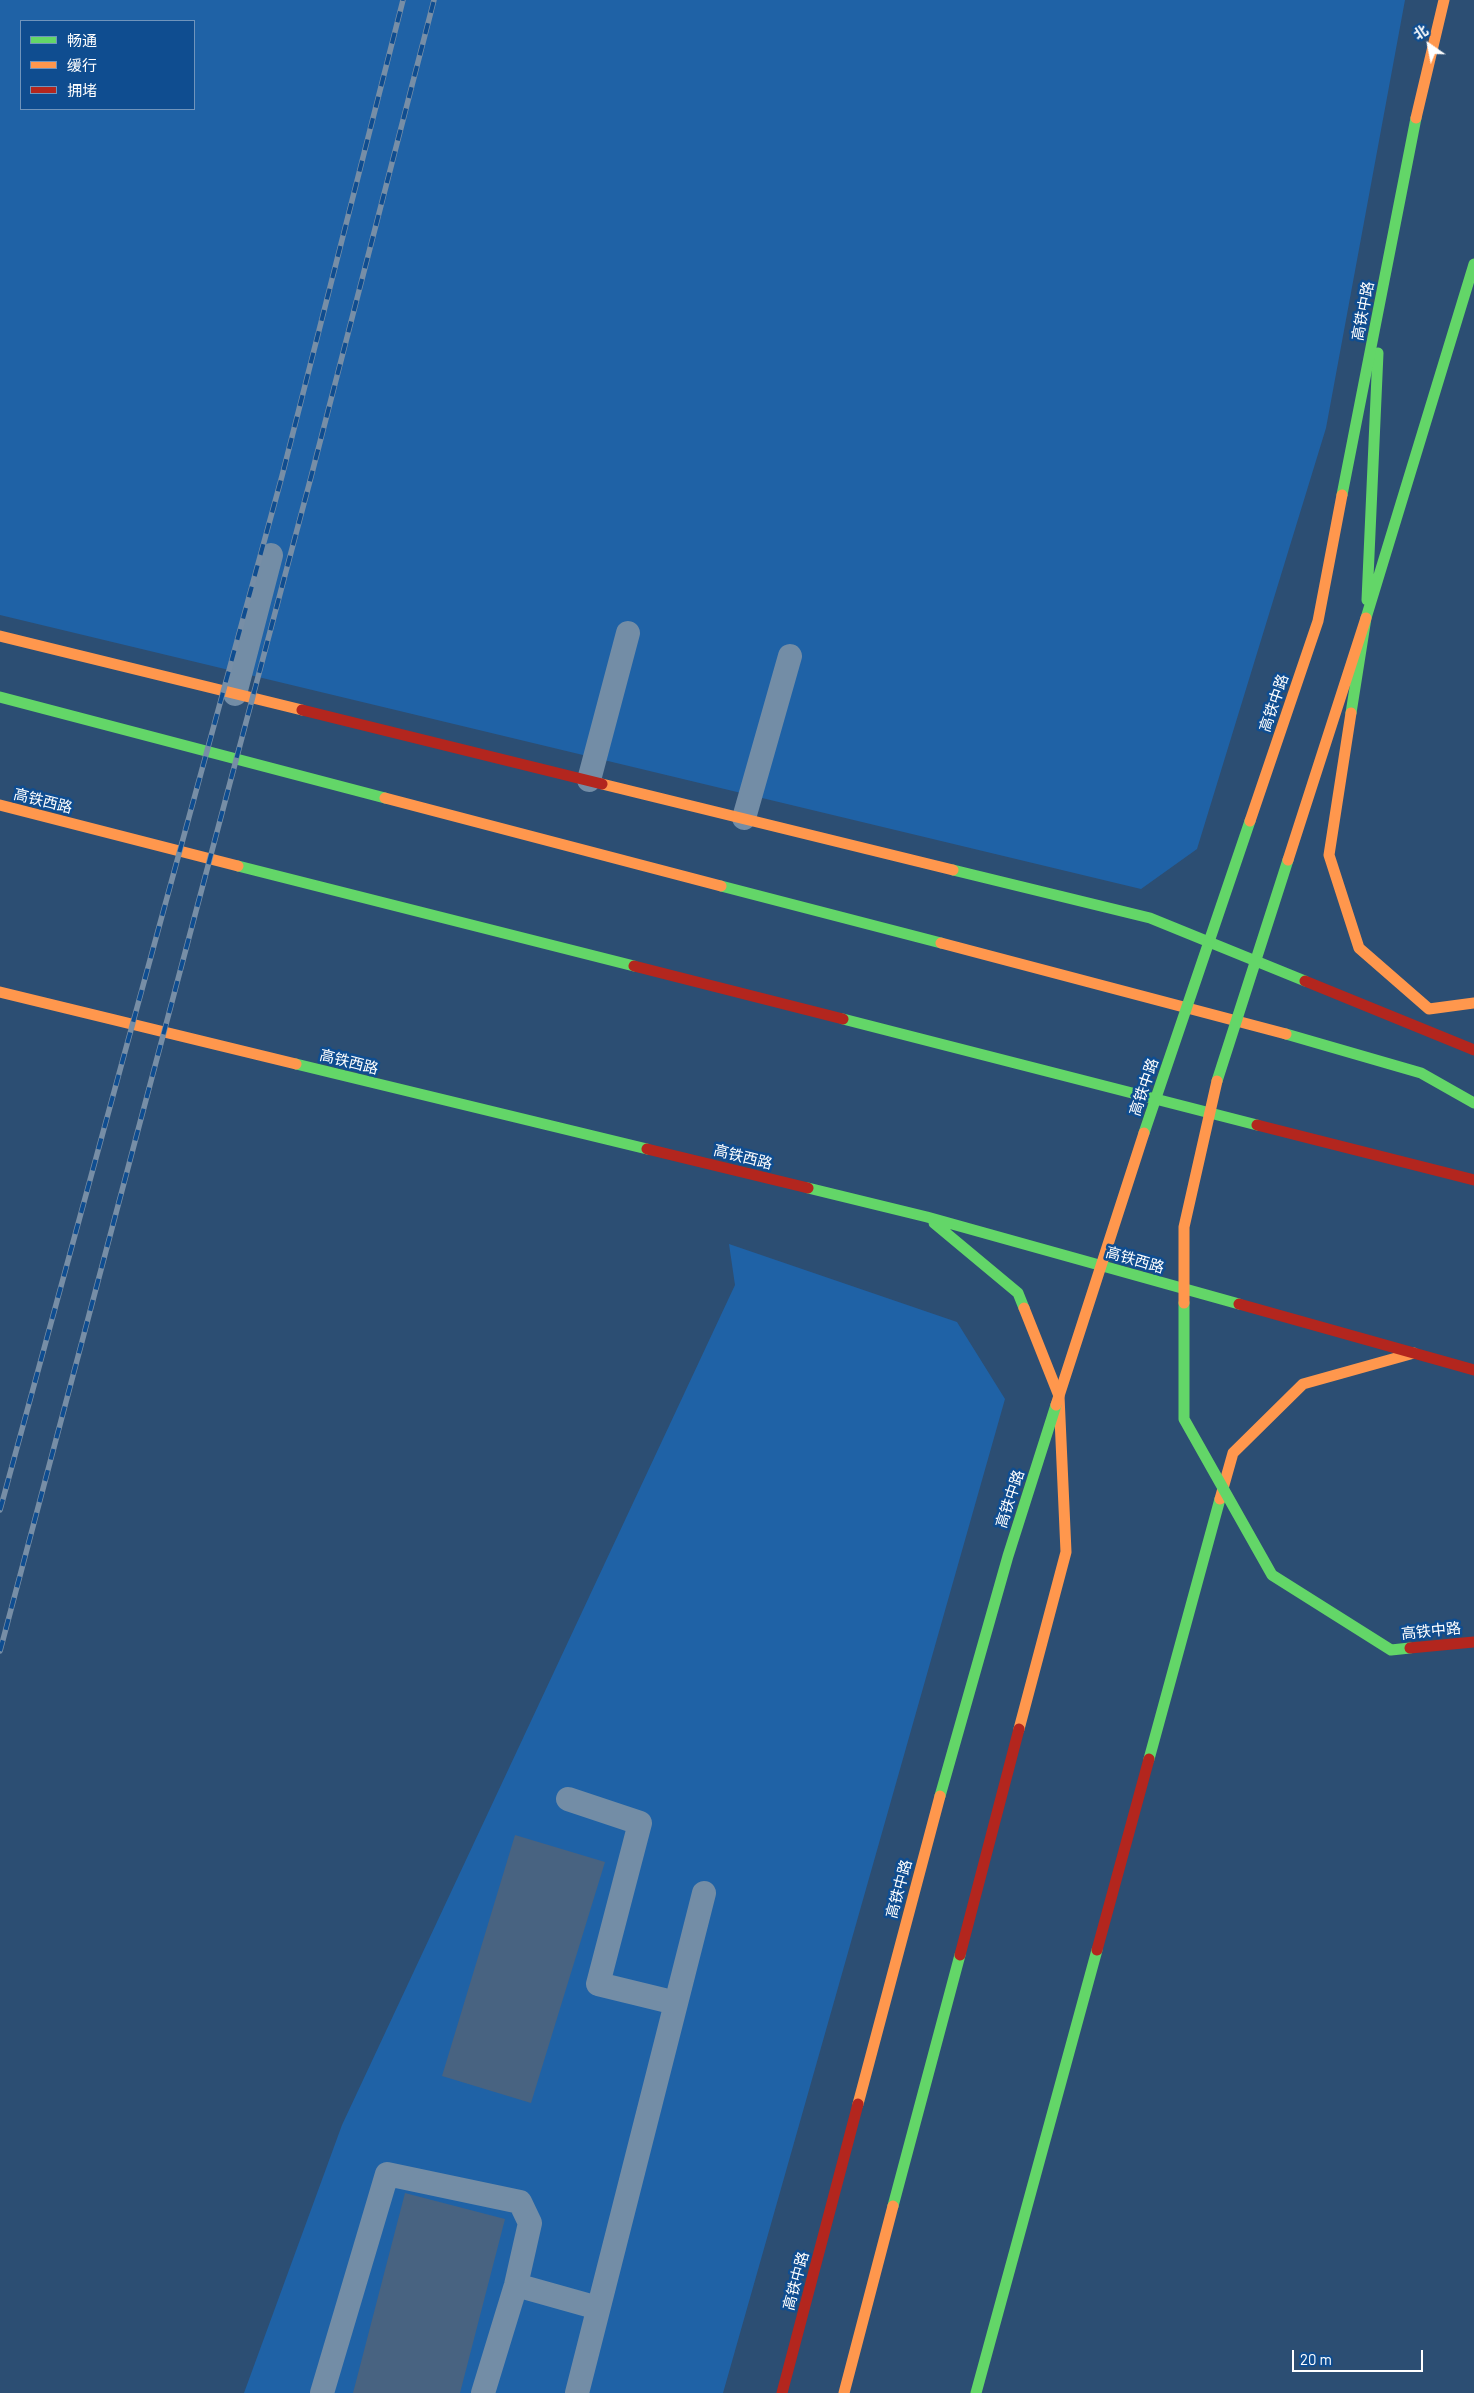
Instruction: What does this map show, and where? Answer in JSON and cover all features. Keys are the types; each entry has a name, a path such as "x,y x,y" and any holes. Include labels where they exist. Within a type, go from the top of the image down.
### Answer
{"main road":[{"name":"高铁中路","path":"782,2393 917,1878 1008,1556 1121,1200 1318,621 1422,85 1444,0"},
{"name":"高铁中路","path":"1474,264 1366,618 1218,1078 1184,1227 1184,1419 1272,1575 1392,1650 1474,1642"},
{"path":"1381,297 1366,618 1329,855 1359,948 1429,1009 1474,1004"},
{"path":"0,636 1150,918 1474,1050"},
{"path":"0,697 1314,1041 1421,1073 1474,1103"},
{"name":"高铁西路","path":"0,806 1474,1180"},
{"name":"高铁西路","path":"0,992 927,1217 1474,1370"},
{"path":"844,2393 1066,1552 1059,1396 1018,1293 927,1217"},
{"path":"976,2393 1233,1453 1303,1384 1415,1353"}],"lane":[{"path":"235,694 271,555"},
{"path":"589,780 628,633"},
{"path":"744,818 790,656"},
{"path":"568,1799 640,1823 598,1984 676,2003"},
{"path":"576,2393 704,1893"},
{"path":"322,2393 387,2174 520,2202 530,2223 516,2285 483,2393"},
{"path":"516,2285 598,2308"}],"shaded area":[{"path":"0,0 1405,0 1326,428 1197,849 1141,889 0,615"},
{"path":"729,1244 957,1322 1005,1399 723,2393 244,2393 342,2125 735,1285"}],"building":[{"path":"515,1835 605,1862 531,2103 442,2076"},
{"path":"405,2193 505,2219 460,2393 353,2393"}],"railway":[{"path":"0,1510 282,476 403,0"},
{"path":"0,1651 311,477 434,0"}],"traffic: fast":[{"path":"1342,495 1416,118"},
{"path":"1351,713 1366,618 1474,264"},
{"path":"1367,600 1378,353"},
{"path":"0,697 385,798"},
{"path":"1144,1133 1250,821"},
{"path":"1217,1081 1288,860"},
{"path":"238,866 634,966"},
{"path":"953,870 1150,918 1305,981"},
{"path":"721,886 941,943"},
{"path":"843,1019 1257,1125"},
{"path":"1286,1034 1421,1073 1474,1103"},
{"path":"296,1064 647,1149"},
{"path":"808,1188 927,1217 1239,1304"},
{"path":"934,1223 1018,1293 1024,1308"},
{"path":"1184,1303 1184,1419 1272,1575 1391,1650 1410,1648"},
{"path":"940,1796 1008,1556 1056,1405"},
{"path":"1149,1759 1220,1499"},
{"path":"976,2393 1097,1950"},
{"path":"893,2206 960,1955"}],"traffic: slow":[{"path":"1416,118 1444,0"},
{"path":"1250,821 1318,621 1342,495"},
{"path":"1288,860 1366,618"},
{"path":"0,636 302,710"},
{"path":"1351,713 1329,855 1359,948 1429,1009 1474,1003"},
{"path":"602,784 953,870"},
{"path":"385,798 721,886"},
{"path":"0,805 238,866"},
{"path":"941,943 1286,1034"},
{"path":"0,992 296,1064"},
{"path":"1184,1303 1184,1227 1217,1081"},
{"path":"1056,1405 1144,1133"},
{"path":"1019,1729 1066,1552 1059,1396 1024,1308"},
{"path":"1220,1499 1233,1453 1303,1384 1414,1353"},
{"path":"858,2104 940,1796"},
{"path":"844,2393 893,2206"}],"traffic: jam":[{"path":"302,710 602,784"},
{"path":"634,966 843,1019"},
{"path":"1305,981 1474,1050"},
{"path":"1257,1125 1474,1180"},
{"path":"647,1149 808,1188"},
{"path":"1239,1304 1474,1370"},
{"path":"1410,1648 1474,1642"},
{"path":"960,1955 1019,1729"},
{"path":"1097,1950 1149,1759"},
{"path":"782,2393 858,2104"}]}
